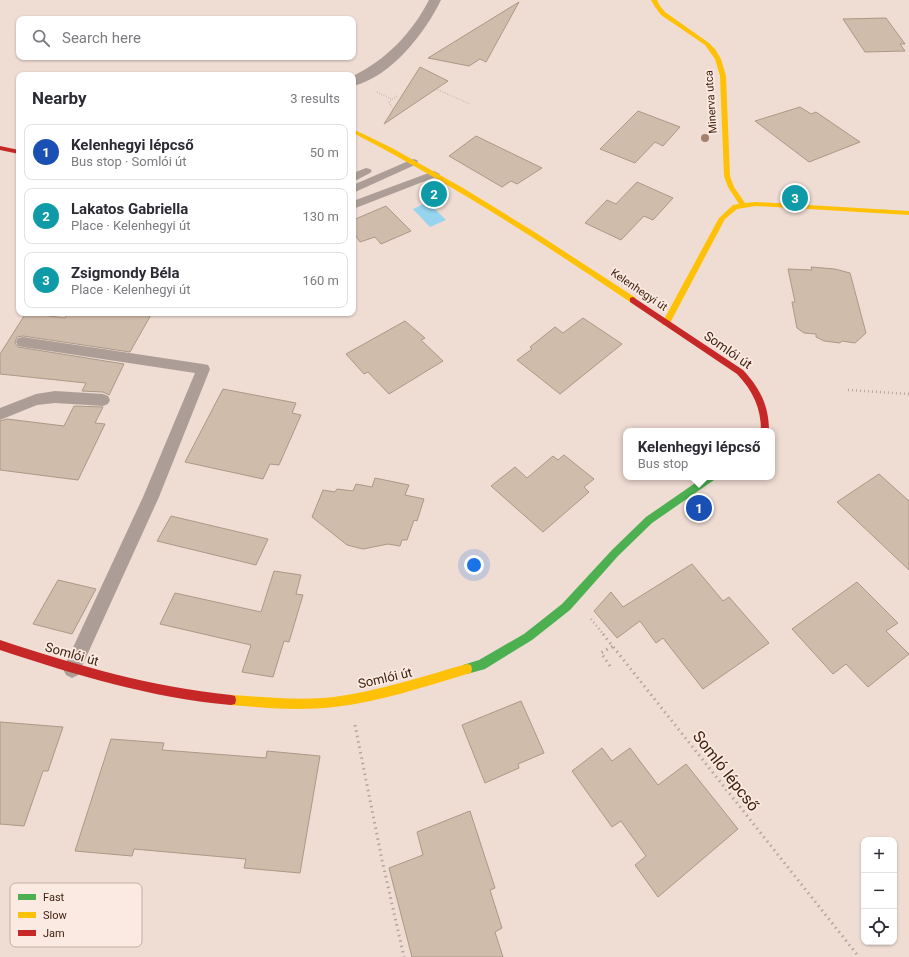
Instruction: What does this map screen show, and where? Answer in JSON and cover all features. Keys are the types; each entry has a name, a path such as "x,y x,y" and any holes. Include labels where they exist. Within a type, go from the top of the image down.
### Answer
{"street":[{"path":"356,80 383,62 409,41 428,16 435,0"},
{"name":"Minerva utca","path":"654,0 660,11 706,44 718,58 723,76 727,176 731,187 743,205"},
{"name":"Kelenhegyi út","path":"356,133 413,162 522,226 666,323 722,218 735,207 743,205"},
{"path":"0,148 16,151"},
{"path":"743,205 909,213"},
{"name":"Somlói út","path":"666,323 725,361 752,383 765,408 765,428"},
{"name":"Somlói út","path":"0,645 72,669 152,688 220,699 281,703 334,702 403,688 481,665 528,637 562,611 615,553 649,520 707,480"}],"lane":[{"path":"356,187 413,162"},
{"path":"356,176 366,171"},
{"path":"356,204 434,174"},
{"path":"23,342 202,369 151,498 72,669"},
{"path":"0,414 36,400 54,397 103,400"}],"path":[{"path":"436,89 470,104"},
{"path":"389,121 393,109 390,102 398,95"},
{"path":"848,390 909,394"},
{"name":"Somló lépcső","path":"575,598 859,957"},
{"path":"610,666 601,653 612,646"},
{"path":"352,699 354,723 382,860 404,957"}],"water":[{"path":"428,202 446,220 430,227 413,209"}],"building":[{"path":"519,2 486,62 480,59 469,66 428,58"},
{"path":"886,18 905,44 900,44 905,51 865,52 843,19"},
{"path":"420,67 448,81 384,124"},
{"path":"800,107 811,114 816,112 860,142 809,162 755,121"},
{"path":"638,111 680,127 663,146 655,142 635,163 600,149"},
{"path":"476,136 542,168 517,184 511,181 502,187 449,156"},
{"path":"637,182 673,198 653,220 644,216 621,240 585,223 607,200 616,204"},
{"path":"386,206 411,231 381,244 375,237 360,242 356,236 356,219"},
{"path":"811,267 835,269 850,273 866,333 855,343 824,341 816,337 816,334 804,333 797,328 792,302 795,302 788,269 812,270"},
{"path":"24,316 49,316 65,318 66,316 150,316 130,352 23,336 17,337 15,343 18,347 124,364 109,395 103,392 82,391 86,383 0,374 0,354"},
{"path":"583,318 622,344 560,394 517,360 532,349 530,347 555,327 563,333"},
{"path":"405,321 425,338 421,340 443,361 389,394 368,372 364,374 346,354"},
{"path":"223,389 296,403 292,413 301,415 279,465 270,464 263,479 185,462"},
{"path":"74,406 103,407 95,423 105,424 78,480 0,470 0,421 7,419 64,426"},
{"path":"564,455 594,479 584,487 589,492 543,532 491,486 515,467 527,478 553,456 558,460"},
{"path":"879,474 909,501 909,570 837,502"},
{"path":"375,478 409,485 405,495 424,499 417,521 414,520 407,540 402,540 400,546 388,544 363,549 347,545 312,517 323,490 335,492 337,489 353,491 356,484 372,487"},
{"path":"171,516 268,539 256,565 157,541"},
{"path":"692,564 723,601 729,597 769,643 703,689 663,638 656,643 640,621 617,638 594,611 611,592 623,607"},
{"path":"274,571 301,575 296,594 303,595 289,642 284,641 273,677 242,672 251,645 160,624 175,593 261,612"},
{"path":"58,580 96,589 72,634 33,624"},
{"path":"857,582 898,623 886,631 909,654 868,687 846,664 833,674 792,629"},
{"path":"521,701 544,753 518,764 519,768 485,783 462,725"},
{"path":"0,722 63,727 48,771 43,771 24,826 0,824"},
{"path":"111,739 164,743 162,750 266,758 267,751 320,756 300,873 244,868 246,859 134,849 132,856 75,851"},
{"path":"602,748 612,761 630,748 658,785 686,764 738,829 658,897 635,865 646,856 621,821 612,827 572,771"},
{"path":"470,811 495,888 490,890 502,928 495,932 503,957 412,957 389,868 423,855 417,832"}],"traffic: fast":[{"path":"467,669 481,665 528,637 566,607 615,553 649,520 707,480"}],"traffic: slow":[{"path":"654,0 657,7 671,20 707,44 713,50 718,59 723,76 727,176 731,187 743,205"},
{"path":"356,133 461,189 530,232 633,300"},
{"path":"666,323 722,218 735,207 756,204 909,213"},
{"path":"231,700 296,704 351,700 385,693 467,669"}],"traffic: jam":[{"path":"0,148 16,151"},
{"path":"633,300 740,372 746,378 759,398 764,414 765,428"},
{"path":"0,645 85,672 143,687 172,693 231,700"}],"place":[{"name":"Lakatos Gabriella","path":"434,194"},
{"name":"Zsigmondy Béla","path":"795,198"},
{"name":"Kelenhegyi lépcső","path":"699,508"}]}
